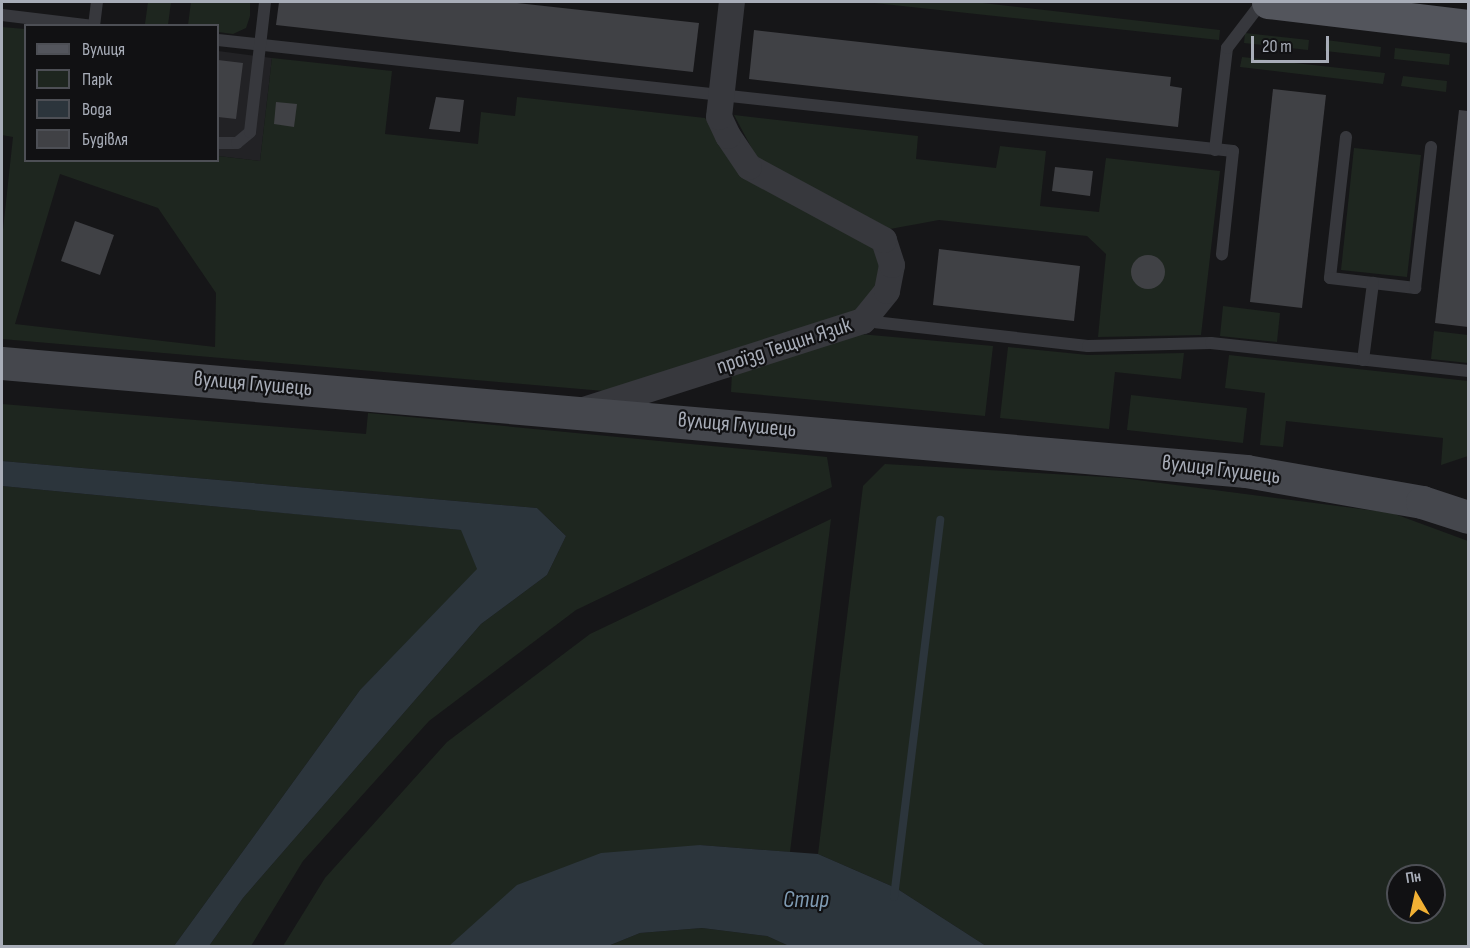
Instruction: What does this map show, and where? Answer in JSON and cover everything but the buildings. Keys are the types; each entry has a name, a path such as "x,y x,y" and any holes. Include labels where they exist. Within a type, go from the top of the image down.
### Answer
{"main road":[{"path":"1268,2 1468,26"}],"street":[{"name":"проїзд Тещин Язик","path":"579,411 863,321 891,280 884,240 749,167 719,117 732,2"},
{"name":"вулиця Глушець","path":"2,363 579,411 1246,471 1422,502 1468,517"}],"lane":[{"path":"93,24 97,2"},
{"path":"219,143 237,143 250,132 265,2"},
{"path":"1215,150 1227,48 1262,2"},
{"path":"2,15 76,24"},
{"path":"219,40 721,98 1233,151 1222,254"},
{"path":"1346,137 1330,278 1415,288 1431,147"},
{"path":"1363,360 1373,283"},
{"path":"863,321 1088,346 1211,343 1468,371"}],"shaded area":[{"path":"219,51 272,58 260,161 219,156"}],"green space":[{"path":"148,2 171,2 168,24 145,24"},
{"path":"191,2 250,2 250,16 246,28 233,34 219,32 219,24 188,24"},
{"path":"865,2 974,2 1220,30 1219,40"},
{"path":"2,27 24,29 24,162 219,162 219,156 260,161 272,58 392,71 385,134 478,144 481,112 515,116 517,97 705,118 742,176 875,248 880,265 876,286 857,310 604,391 2,339 2,239 13,137 2,135","holes":["60,174 158,208 216,293 215,347 15,324"]},
{"path":"1245,33 1309,40 1308,50 1244,43"},
{"path":"1326,40 1381,47 1380,57 1325,51"},
{"path":"1395,48 1450,54 1449,65 1394,59"},
{"path":"1242,57 1385,73 1383,84 1240,67"},
{"path":"1403,76 1447,81 1446,92 1401,86"},
{"path":"734,115 918,136 916,159 996,168 1000,146 1046,151 1040,206 1099,212 1106,158 1220,171 1201,335 1098,337 1106,254 1087,236 939,220 890,229 757,158"},
{"path":"1354,148 1421,155 1407,277 1341,270"},
{"path":"1223,306 1280,313 1277,342 1220,336"},
{"path":"1434,331 1468,335 1468,363 1431,359"},
{"path":"860,334 993,346 985,416 731,392 732,373"},
{"path":"1008,347 1088,355 1184,353 1181,379 1115,372 1109,429 1000,418"},
{"path":"1229,355 1468,381 1468,456 1441,465 1443,438 1286,421 1283,447 1260,445 1265,393 1225,388"},
{"path":"1131,395 1247,408 1243,443 1127,430"},
{"path":"2,404 366,434 368,413 827,457 832,487 576,610 429,721 303,861 251,946 209,946 243,898 481,624 547,575 566,536 537,508 2,461"},
{"path":"885,464 1122,478 1392,513 1468,541 1468,946 986,946 896,888 818,854 863,486"},
{"path":"2,486 462,530 478,570 360,690 174,946 2,946"},
{"path":"831,519 790,852 700,845 449,946 283,946 325,878 447,742 590,634"},
{"path":"702,928 767,936 789,946 608,946 640,933"}],"water":[{"path":"2,461 537,508 566,536 547,575 481,624 243,898 209,946 174,946 360,690 477,569 461,530 2,486"},
{"name":"Стир","path":"700,845 818,854 896,888 986,946 789,946 767,936 702,928 640,933 608,946 449,946 517,885 601,853"}],"waterway":[{"path":"894,897 940,520"}]}
